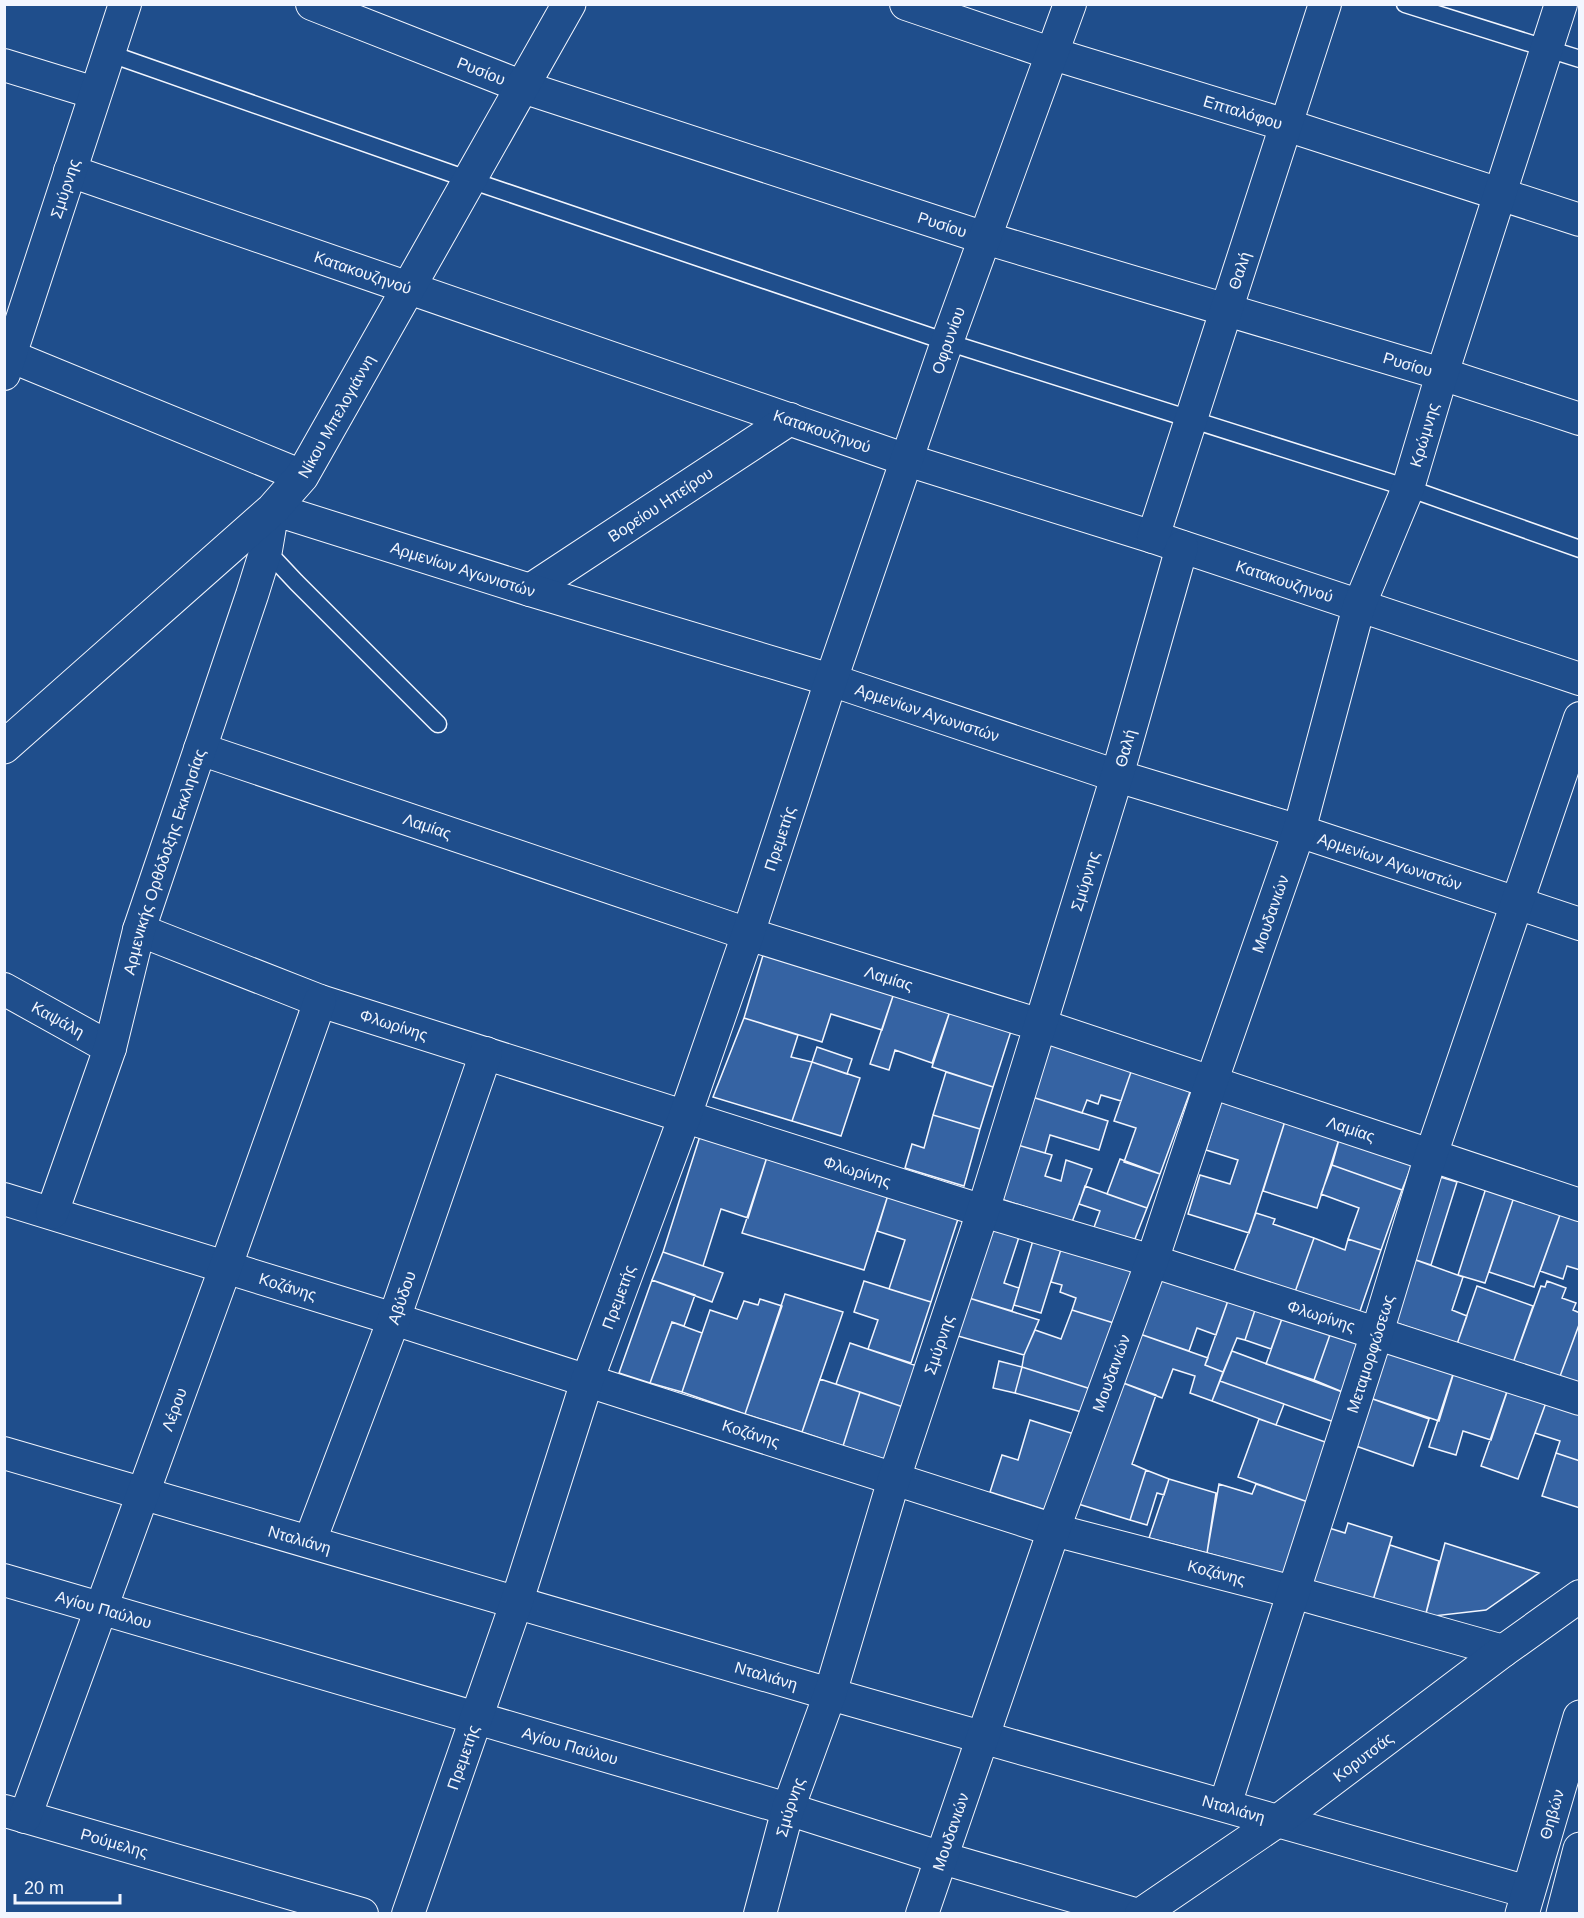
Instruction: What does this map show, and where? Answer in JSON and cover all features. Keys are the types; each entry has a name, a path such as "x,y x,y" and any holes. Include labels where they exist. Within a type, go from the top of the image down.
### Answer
{"main road":[{"name":"Νίκου Μπελογιάννη","path":"4,747 273,509 302,476 569,4"},
{"name":"Θηβών","path":"1525,1903 1580,1717"},
{"path":"1563,1914 1580,1849"}],"street":[{"name":"Σμύρνης","path":"7,365 15,302 70,171 125,4"},
{"name":"Ρυσίου","path":"312,4 523,87 986,238 1442,374 1580,419"},
{"name":"Επταλόφου","path":"906,4 1050,53 1286,125 1580,220"},
{"name":"Οφρυνίου","path":"831,680 947,342 986,238 1050,53 1070,4"},
{"name":"Θαλή","path":"1117,776 1168,542 1190,418 1228,310 1325,4"},
{"name":"Κρώμνης","path":"1299,831 1359,606 1408,488 1442,374 1561,4"},
{"path":"4,65 95,93"},
{"name":"Κατακουζηνού","path":"70,171 907,460 1168,542 1580,679"},
{"path":"7,365 302,476"},
{"name":"Βορείου Ηπείρου","path":"530,590 790,419"},
{"name":"Αρμενίων Αγωνιστών","path":"273,509 530,590 831,680 1117,776 1299,831 1580,924"},
{"name":"Αρμενικής Ορθόδοξης Εκκλησίας","path":"52,1213 110,1048 139,930 266,550 273,509"},
{"name":"Πρεμετής","path":"408,1914 517,1601 587,1381 685,1116 748,934 831,680"},
{"name":"Μεταμορφώσεως","path":"1225,1805 1377,1333 1431,1155 1580,718"},
{"name":"Λαμίας","path":"200,749 748,934 1040,1025 1580,1205"},
{"name":"Σμύρνης","path":"760,1914 788,1809 830,1694 894,1479 983,1211 1117,776"},
{"name":"Μουδανιών","path":"922,1914 1054,1530 1152,1261 1299,831"},
{"name":"Φλωρίνης","path":"139,930 320,1001 983,1211 1152,1261 1580,1399"},
{"name":"Καψάλη","path":"4,989 110,1048"},
{"name":"Λέρου","path":"15,1814 100,1608 226,1266 320,1001"},
{"name":"Αβύδου","path":"310,1541 393,1319 486,1053"},
{"name":"Κοζάνης","path":"4,1199 226,1266 1054,1530 1293,1592 1503,1651"},
{"name":"Νταλιάνη","path":"4,1453 830,1694 1279,1820 1525,1903"},
{"name":"Αγίου Παύλου","path":"4,1581 788,1809 942,1858 1135,1914"},
{"name":"Κορυτσάς","path":"1141,1914 1279,1820 1503,1651 1580,1596"},
{"name":"Ρούμελης","path":"15,1814 362,1914"}],"lane":[{"path":"1405,4 1580,59"},
{"path":"108,53 470,180 947,342 1408,488 1580,549"},
{"path":"266,550 438,724"}],"building":[{"path":"764,952 894,993 882,1030 831,1014 822,1042 744,1018"},
{"path":"894,993 950,1011 932,1063 895,1050 889,1070 870,1064"},
{"path":"950,1011 1011,1031 993,1087 932,1067"},
{"path":"744,1018 798,1035 791,1057 812,1062 792,1121 713,1097"},
{"path":"1047,1041 1132,1069 1121,1101 1101,1095 1098,1104 1087,1100 1082,1113 1029,1096"},
{"path":"817,1047 852,1059 847,1074 812,1062"},
{"path":"812,1062 860,1078 841,1136 792,1121"},
{"path":"1132,1069 1190,1092 1160,1174 1124,1162 1136,1128 1114,1121"},
{"path":"946,1072 993,1087 980,1129 933,1115"},
{"path":"1029,1096 1108,1121 1099,1150 1050,1135 1045,1153 1014,1144"},
{"path":"1222,1097 1286,1118 1249,1233 1188,1214 1200,1175 1230,1184 1238,1160 1206,1150"},
{"path":"933,1115 980,1129 964,1186 905,1168 912,1144 924,1148"},
{"path":"1286,1118 1340,1136 1317,1208 1263,1191"},
{"path":"700,1136 767,1157 748,1218 721,1209 703,1266 663,1252"},
{"path":"1340,1136 1414,1160 1402,1190 1332,1165"},
{"path":"1014,1144 1052,1155 1045,1176 1061,1181 1066,1160 1092,1169 1072,1222 998,1198"},
{"path":"767,1157 888,1195 864,1270 742,1233"},
{"path":"1120,1159 1160,1174 1147,1208 1107,1194"},
{"path":"1332,1165 1402,1190 1381,1250 1348,1239 1359,1208 1321,1194"},
{"path":"1437,1176 1457,1182 1431,1265 1413,1259"},
{"path":"1085,1186 1147,1208 1133,1244 1093,1230 1100,1211 1079,1204"},
{"path":"1486,1188 1514,1197 1485,1283 1458,1275"},
{"path":"888,1195 958,1219 931,1302 889,1289 905,1240 877,1231"},
{"path":"1514,1197 1561,1212 1534,1287 1489,1272"},
{"path":"1561,1212 1580,1218 1580,1270 1567,1266 1563,1279 1540,1271"},
{"path":"1256,1213 1275,1219 1273,1224 1314,1238 1295,1292 1234,1271"},
{"path":"991,1228 1019,1237 1004,1283 1019,1288 1012,1311 969,1298"},
{"path":"1034,1237 1062,1246 1041,1313 1014,1305"},
{"path":"1314,1238 1345,1250 1348,1239 1381,1250 1359,1314 1295,1292"},
{"path":"1062,1246 1135,1268 1117,1324 1072,1310 1076,1298 1060,1292 1062,1285 1051,1282"},
{"path":"663,1252 723,1273 712,1302 652,1280"},
{"path":"1413,1259 1463,1277 1452,1310 1467,1316 1457,1344 1391,1321"},
{"path":"1159,1271 1230,1295 1216,1335 1197,1328 1189,1351 1137,1333"},
{"path":"652,1280 695,1295 684,1326 672,1322 650,1383 619,1373"},
{"path":"864,1281 931,1302 911,1363 868,1349 878,1320 854,1312"},
{"path":"1547,1281 1566,1288 1562,1298 1576,1303 1573,1310 1580,1313 1580,1322 1559,1379 1513,1363 1541,1286 1545,1287"},
{"path":"1477,1286 1533,1306 1513,1363 1457,1344"},
{"path":"785,1294 843,1312 802,1432 745,1414"},
{"path":"1230,1295 1257,1304 1245,1340 1237,1338 1223,1372 1205,1365"},
{"path":"969,1298 1039,1320 1024,1355 958,1336"},
{"path":"760,1299 782,1306 745,1414 682,1392 710,1310 737,1319 744,1301 758,1305"},
{"path":"1257,1304 1284,1313 1271,1349 1245,1340"},
{"path":"1072,1310 1117,1324 1094,1390 1022,1367 1024,1355 1035,1330 1061,1339"},
{"path":"1284,1313 1332,1329 1314,1380 1266,1364"},
{"path":"672,1322 702,1333 682,1392 650,1383"},
{"path":"1580,1322 1580,1385 1559,1379"},
{"path":"1332,1329 1364,1339 1345,1393 1314,1380"},
{"path":"1137,1333 1208,1358 1205,1365 1223,1372 1212,1401 1190,1393 1195,1376 1173,1369 1162,1398 1118,1381"},
{"path":"1390,1338 1458,1359 1439,1421 1370,1398"},
{"path":"850,1343 920,1367 906,1408 836,1384"},
{"path":"1232,1351 1345,1393 1334,1422 1220,1381"},
{"path":"1458,1359 1512,1377 1491,1440 1463,1431 1456,1455 1429,1447"},
{"path":"999,1361 1022,1367 1015,1393 993,1388"},
{"path":"1022,1367 1094,1390 1085,1413 1015,1393"},
{"path":"1512,1377 1551,1389 1518,1479 1481,1466"},
{"path":"820,1379 860,1392 843,1446 802,1432"},
{"path":"1118,1381 1156,1395 1132,1464 1146,1470 1130,1520 1075,1503"},
{"path":"1220,1381 1284,1404 1276,1425 1212,1401"},
{"path":"1551,1389 1580,1399 1580,1461 1556,1453 1560,1441 1535,1433"},
{"path":"860,1392 906,1408 890,1461 843,1446"},
{"path":"1370,1398 1429,1419 1413,1466 1353,1445"},
{"path":"1259,1419 1328,1443 1308,1502 1238,1477"},
{"path":"1030,1420 1077,1435 1052,1512 990,1492 1002,1455 1018,1460"},
{"path":"1556,1453 1580,1461 1580,1508 1542,1496"},
{"path":"1146,1470 1169,1479 1164,1495 1157,1493 1147,1525 1130,1520"},
{"path":"1169,1479 1216,1493 1207,1553 1149,1538"},
{"path":"1219,1484 1252,1494 1256,1484 1308,1502 1283,1574 1207,1553"},
{"path":"1348,1523 1392,1537 1373,1600 1312,1582 1329,1528 1345,1533"},
{"path":"1445,1543 1539,1573 1486,1610 1425,1617"},
{"path":"1390,1545 1439,1561 1425,1617 1373,1600"}]}
